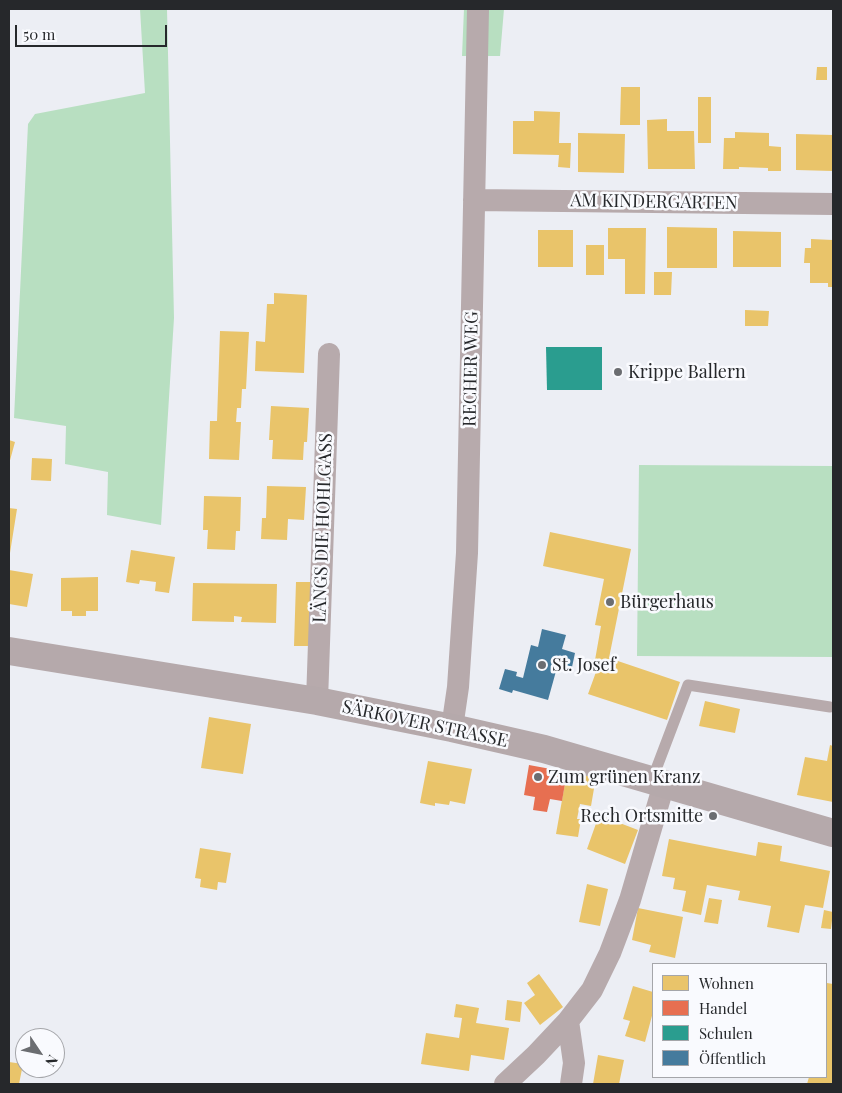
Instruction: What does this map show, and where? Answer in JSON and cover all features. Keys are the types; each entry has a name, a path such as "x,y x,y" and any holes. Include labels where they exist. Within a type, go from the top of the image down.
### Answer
{"main road":[{"name":"SÄRKOVER STRASSE","path":"9,651 317,702 452,728 544,749 833,833"}],"street":[{"name":"RECHER WEG","path":"452,728 458,687 467,553 478,9"},
{"name":"AM KINDERGARTEN","path":"474,200 833,204"},
{"name":"LÄNGS DIE HOHLGASS","path":"317,702 329,354"},
{"path":"505,1084 568,1021 592,990 610,953 630,900 658,782"},
{"path":"568,1021 574,1063 571,1084"}],"lane":[{"path":"658,782 688,685 830,707"}],"green space":[{"path":"140,9 167,9 174,318 161,525 107,515 108,472 65,464 66,426 14,418 28,124 35,114 145,93"},
{"path":"464,9 504,9 500,56 462,56"},
{"path":"639,465 833,466 833,657 637,656"}],"building: Wohnen":[{"path":"817,67 827,67 827,80 816,80"},
{"path":"621,87 640,87 640,125 620,125"},
{"path":"698,97 711,97 711,143 698,143"},
{"path":"534,111 560,112 559,143 571,143 570,168 558,167 559,155 513,154 513,121 534,121"},
{"path":"667,119 667,131 694,131 695,169 648,169 647,120"},
{"path":"735,132 769,133 769,146 781,147 781,171 768,171 768,168 739,167 739,169 723,169 724,138 735,138"},
{"path":"578,133 625,134 624,173 578,172"},
{"path":"796,134 833,135 833,171 796,170"},
{"path":"667,227 717,228 717,268 667,268"},
{"path":"608,228 646,228 645,294 625,294 625,259 608,259"},
{"path":"538,230 573,230 573,267 538,267"},
{"path":"733,231 781,232 781,267 733,267"},
{"path":"811,239 833,240 833,287 828,287 828,283 810,283 810,263 804,263 805,248 811,248"},
{"path":"586,245 604,245 604,275 586,275"},
{"path":"654,272 672,272 671,295 654,295"},
{"path":"274,293 307,295 304,373 255,371 256,341 265,342 267,304 274,304"},
{"path":"745,310 769,311 768,326 745,326"},
{"path":"220,331 249,332 246,389 242,389 241,408 237,408 236,422 241,422 239,460 209,459 210,421 217,421"},
{"path":"271,406 309,408 307,442 304,442 303,460 272,459 273,440 269,440"},
{"path":"9,440 15,442 9,464"},
{"path":"32,458 52,459 51,481 31,480"},
{"path":"267,486 306,487 304,520 288,519 287,540 261,539 262,518 266,518"},
{"path":"204,496 241,497 240,531 236,531 235,550 207,549 208,530 203,530"},
{"path":"9,508 17,509 10,553 9,553"},
{"path":"550,532 631,549 609,658 680,682 667,720 588,694 600,661 595,660 601,626 595,625 604,579 543,566"},
{"path":"131,550 175,557 169,593 155,591 156,582 140,580 139,584 126,582"},
{"path":"9,570 33,574 27,607 9,604"},
{"path":"98,577 98,611 86,611 86,616 72,616 72,611 61,611 61,578"},
{"path":"296,582 314,582 313,646 294,646"},
{"path":"193,583 277,584 276,623 241,622 242,617 234,616 234,622 192,621"},
{"path":"705,701 740,709 735,733 699,726"},
{"path":"209,717 251,724 243,774 201,768"},
{"path":"830,745 833,746 833,802 797,795 805,757 827,761"},
{"path":"428,761 472,769 465,804 450,801 449,805 435,803 435,806 420,803"},
{"path":"567,772 596,777 591,806 580,804 577,819 581,819 578,837 556,834"},
{"path":"599,815 638,830 625,864 587,849"},
{"path":"669,839 756,856 758,842 782,846 780,861 830,871 823,908 805,905 799,933 767,927 771,906 738,900 740,891 707,885 701,915 682,911 686,891 673,889 675,878 662,876"},
{"path":"200,848 231,853 226,883 218,882 217,890 200,887 201,879 195,878"},
{"path":"587,884 608,889 600,926 579,922"},
{"path":"709,898 722,900 718,924 704,922"},
{"path":"638,908 683,917 675,958 649,952 651,945 632,940"},
{"path":"824,910 833,912 831,929 821,928"},
{"path":"539,974 563,1007 540,1025 524,1003 535,995 527,983"},
{"path":"827,983 833,984 833,1084 807,1084 809,1078 827,1078"},
{"path":"633,986 652,992 652,1016 645,1042 625,1036 630,1021 623,1019"},
{"path":"507,1000 522,1002 520,1022 505,1020"},
{"path":"456,1004 479,1008 476,1023 509,1028 504,1060 471,1055 469,1071 421,1064 426,1033 459,1038 462,1018 454,1017"},
{"path":"598,1055 624,1060 619,1084 593,1084"},
{"path":"9,1062 15,1063 15,1078 20,1078 19,1084 9,1084"}],"building: Handel":[{"path":"529,765 567,772 562,801 550,799 547,812 533,810 535,797 524,795"}],"building: Schulen":[{"path":"546,347 602,347 602,390 547,390"}],"building: Öffentlich":[{"name":"St. Josef","path":"542,629 566,635 562,649 575,653 572,667 558,664 548,700 513,690 512,693 499,689 505,669 517,672 516,676 523,678 531,645 538,647"}],"place":[{"name":"Krippe Ballern","path":"618,372"},
{"name":"Bürgerhaus","path":"610,602"},
{"name":"St. Josef","path":"542,665"},
{"name":"Zum grünen Kranz","path":"538,777"},
{"name":"Rech Ortsmitte","path":"713,816"}]}
